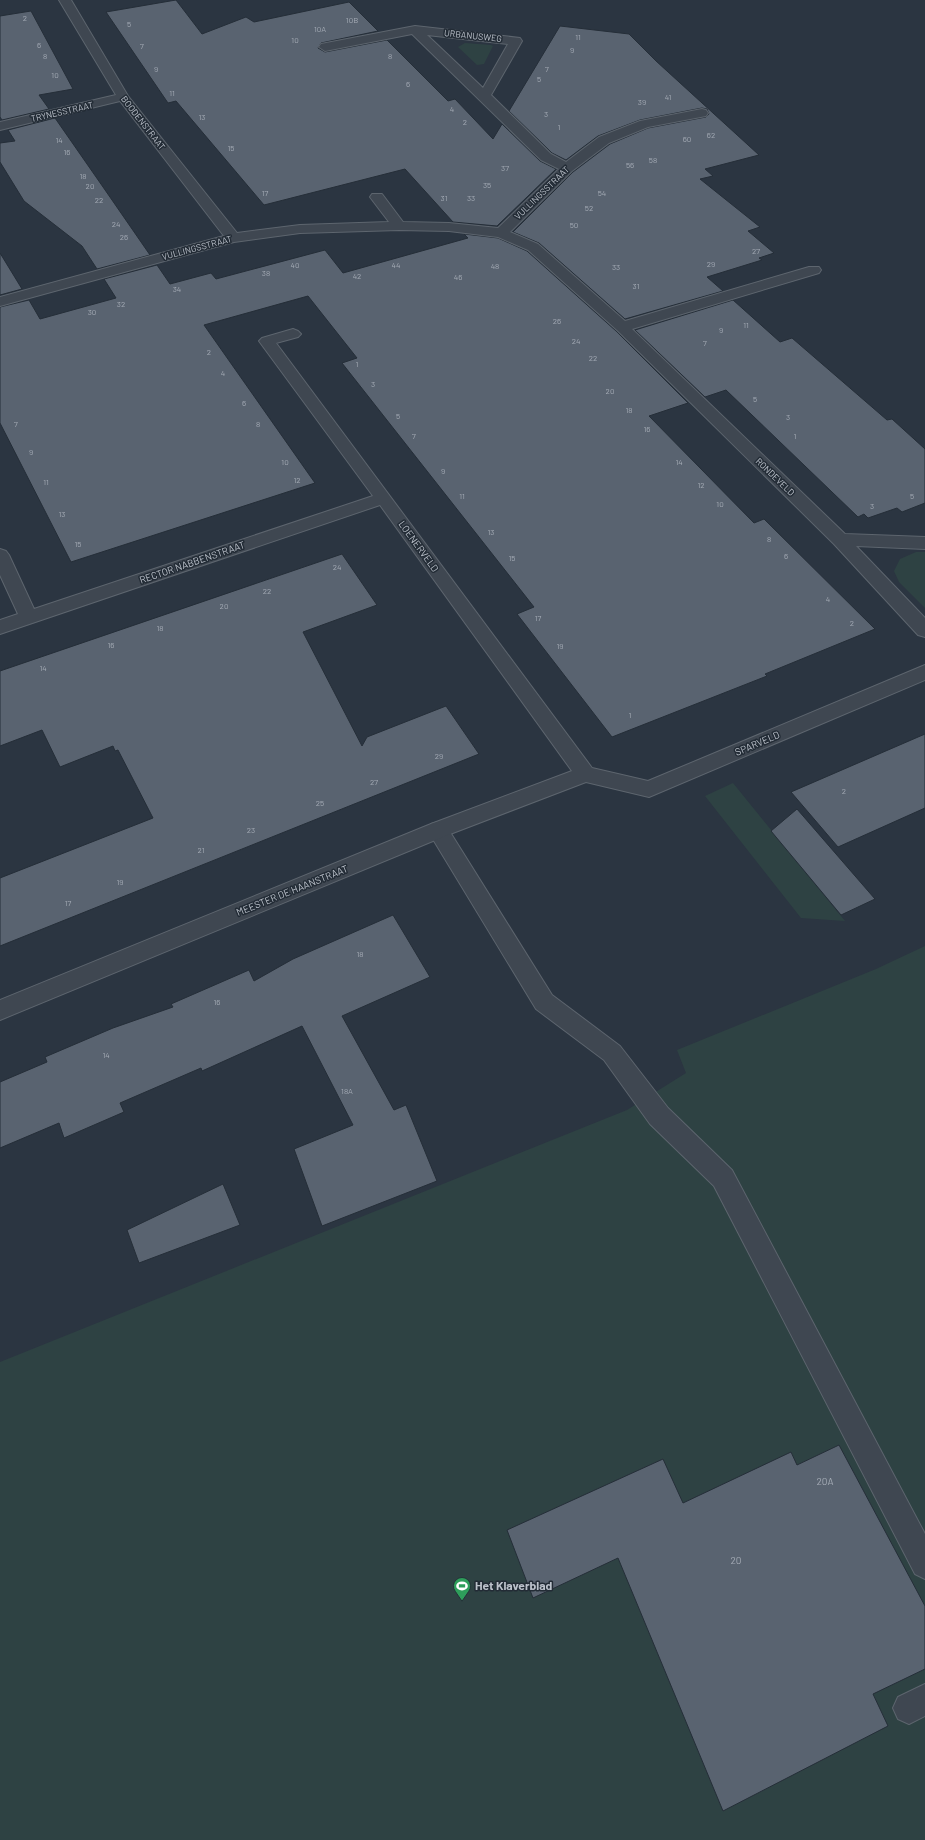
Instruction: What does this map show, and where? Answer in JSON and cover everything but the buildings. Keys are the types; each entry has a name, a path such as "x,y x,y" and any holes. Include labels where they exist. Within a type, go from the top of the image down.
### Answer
{"street":[{"name":"BOODENSTRAAT","path":"65,0 123,98 233,238"},
{"name":"URBANUSWEG","path":"415,30 546,157 567,168"},
{"name":"URBANUSWEG","path":"325,47 415,30 516,41 484,96"},
{"name":"TRYNESSTRAAT","path":"0,126 123,98"},
{"name":"VULLINGSSTRAAT","path":"0,302 233,238 300,229 399,226 449,227 501,233 567,168 604,140 645,124 702,113"},
{"path":"377,197 399,226"},
{"name":"RONDEVELD","path":"501,233 533,247 622,327 840,540 925,630"},
{"path":"622,327 814,270"},
{"name":"LOENERVELD","path":"293,334 267,341 384,498 585,774"},
{"name":"RECTOR NABBENSTRAAT","path":"0,627 384,498"},
{"path":"840,540 925,543"},
{"path":"0,555 29,618"},
{"name":"SPARVELD","path":"585,774 649,789 925,672"},
{"name":"MEESTER DE HAANSTRAAT","path":"0,1010 438,830 585,774"},
{"path":"438,830 544,1002 612,1053 659,1116 723,1178 925,1564"}],"green space":[{"path":"465,43 493,46 484,64 477,65 458,47"},
{"path":"916,552 925,552 925,608 899,582 894,571 900,559"},
{"path":"733,783 845,921 801,918 705,796"},
{"name":"Het Klaverblad","path":"925,946 925,1840 0,1840 0,1362 627,1110 686,1073 677,1050 876,969"}],"place":[{"name":"Het Klaverblad","path":"462,1601"}]}
